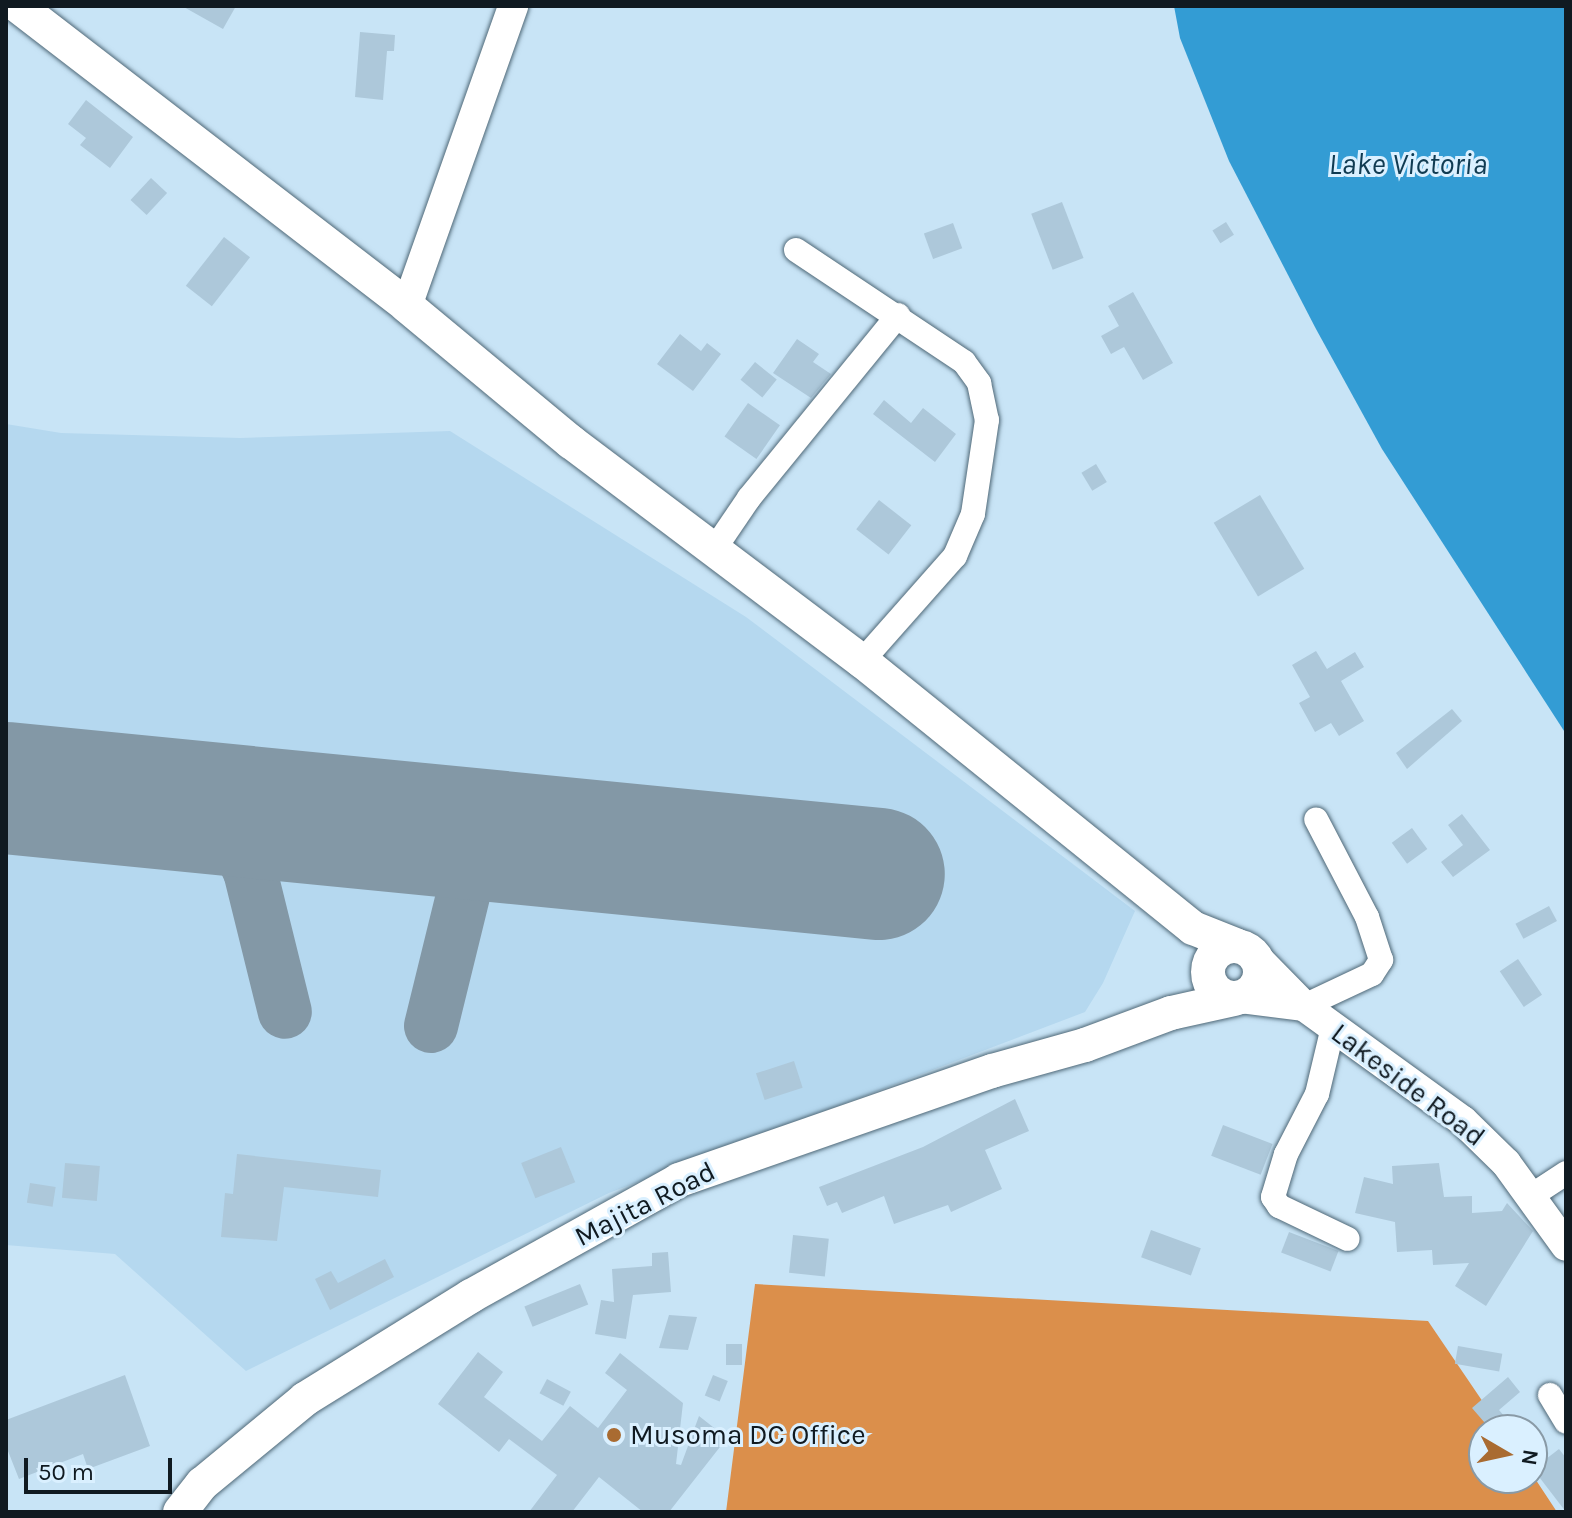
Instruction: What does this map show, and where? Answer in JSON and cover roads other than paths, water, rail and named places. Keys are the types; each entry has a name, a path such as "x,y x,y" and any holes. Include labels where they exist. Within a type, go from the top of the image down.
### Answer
{"main road":[{"path":"32,10 713,551 862,661 1193,928 1231,974"},
{"name":"Majita Road","path":"180,1512 202,1484 305,1399 471,1296 679,1180 850,1118 1085,1045 1171,1013 1231,974"}],"street":[{"path":"407,306 513,6"},
{"path":"796,250 898,315 964,362 979,383 987,420 983,464 973,514 955,556 862,661"},
{"path":"713,551 749,498 898,315"},
{"path":"1231,974 1304,1006 1372,974 1381,960 1367,917 1316,819"},
{"name":"Lakeside Road","path":"1231,974 1304,1006 1463,1121 1531,1196 1564,1240"},
{"path":"1333,1027 1317,1094 1286,1154 1273,1197 1279,1206 1348,1239"},
{"path":"1531,1196 1566,1173"},
{"path":"1550,1395 1566,1422"}],"water":[{"name":"Lake Victoria","path":"1174,6 1566,6 1566,734 1382,449 1316,329 1229,161 1180,38"}],"place":[{"name":"Musoma DC Office","path":"614,1435"}]}
